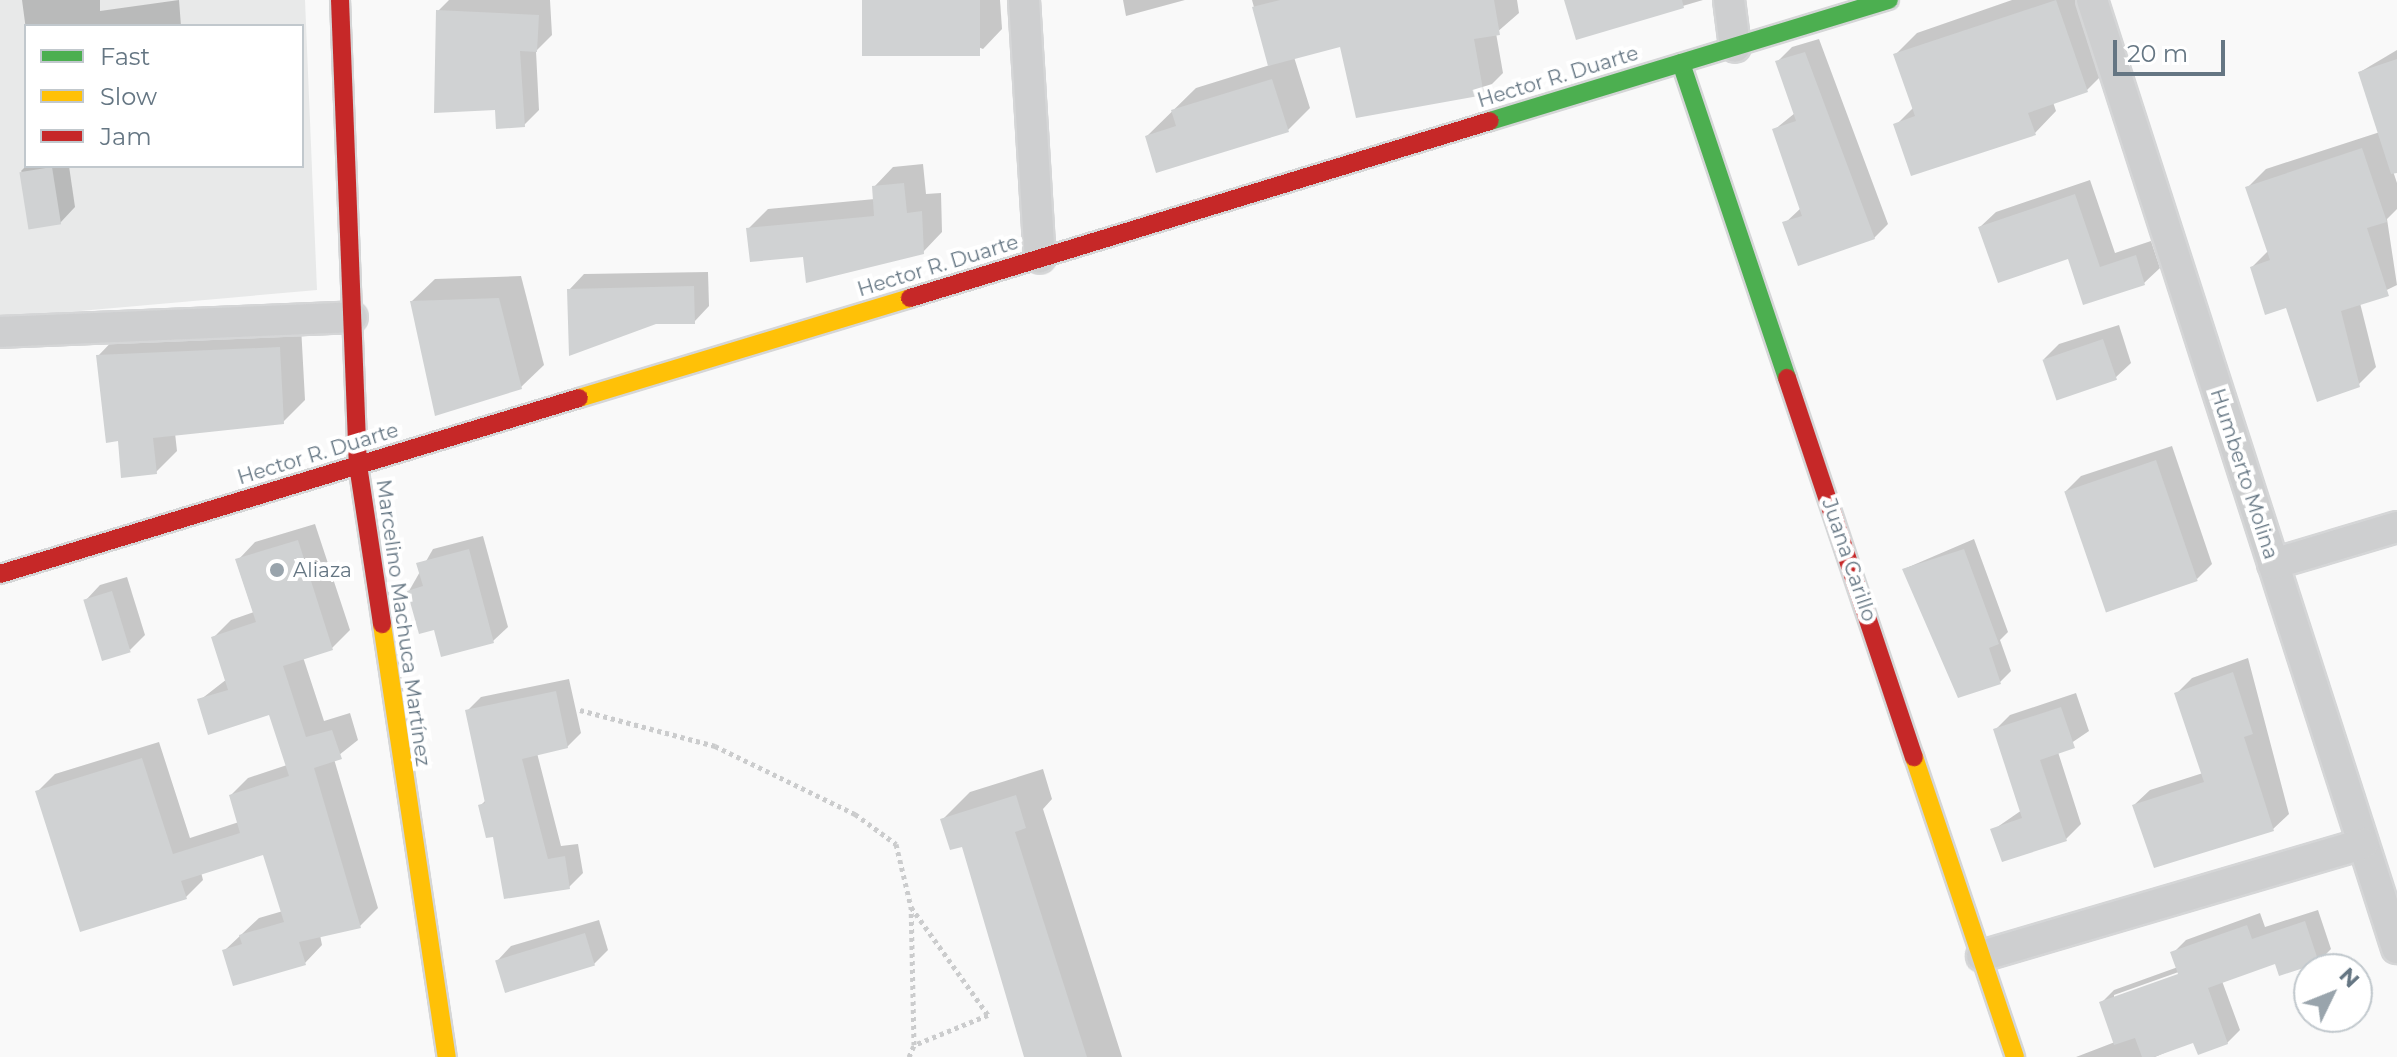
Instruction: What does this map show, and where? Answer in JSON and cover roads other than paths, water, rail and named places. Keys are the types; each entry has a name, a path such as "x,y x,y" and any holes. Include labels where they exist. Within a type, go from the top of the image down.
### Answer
{"street":[{"name":"Marcelino Machuca Martínez","path":"340,0 358,465 447,1057"},
{"path":"1024,0 1040,258"},
{"path":"1729,0 1735,47"},
{"name":"Hector R. Duarte","path":"0,574 1889,0"},
{"name":"Humberto Molina","path":"2092,0 2397,948"},
{"name":"Juana Carillo","path":"1681,63 2015,1057"},
{"path":"0,332 352,317"},
{"path":"2273,564 2397,527"},
{"path":"1982,956 2363,844"}],"place":[{"name":"Aliaza","path":"277,570"}]}
